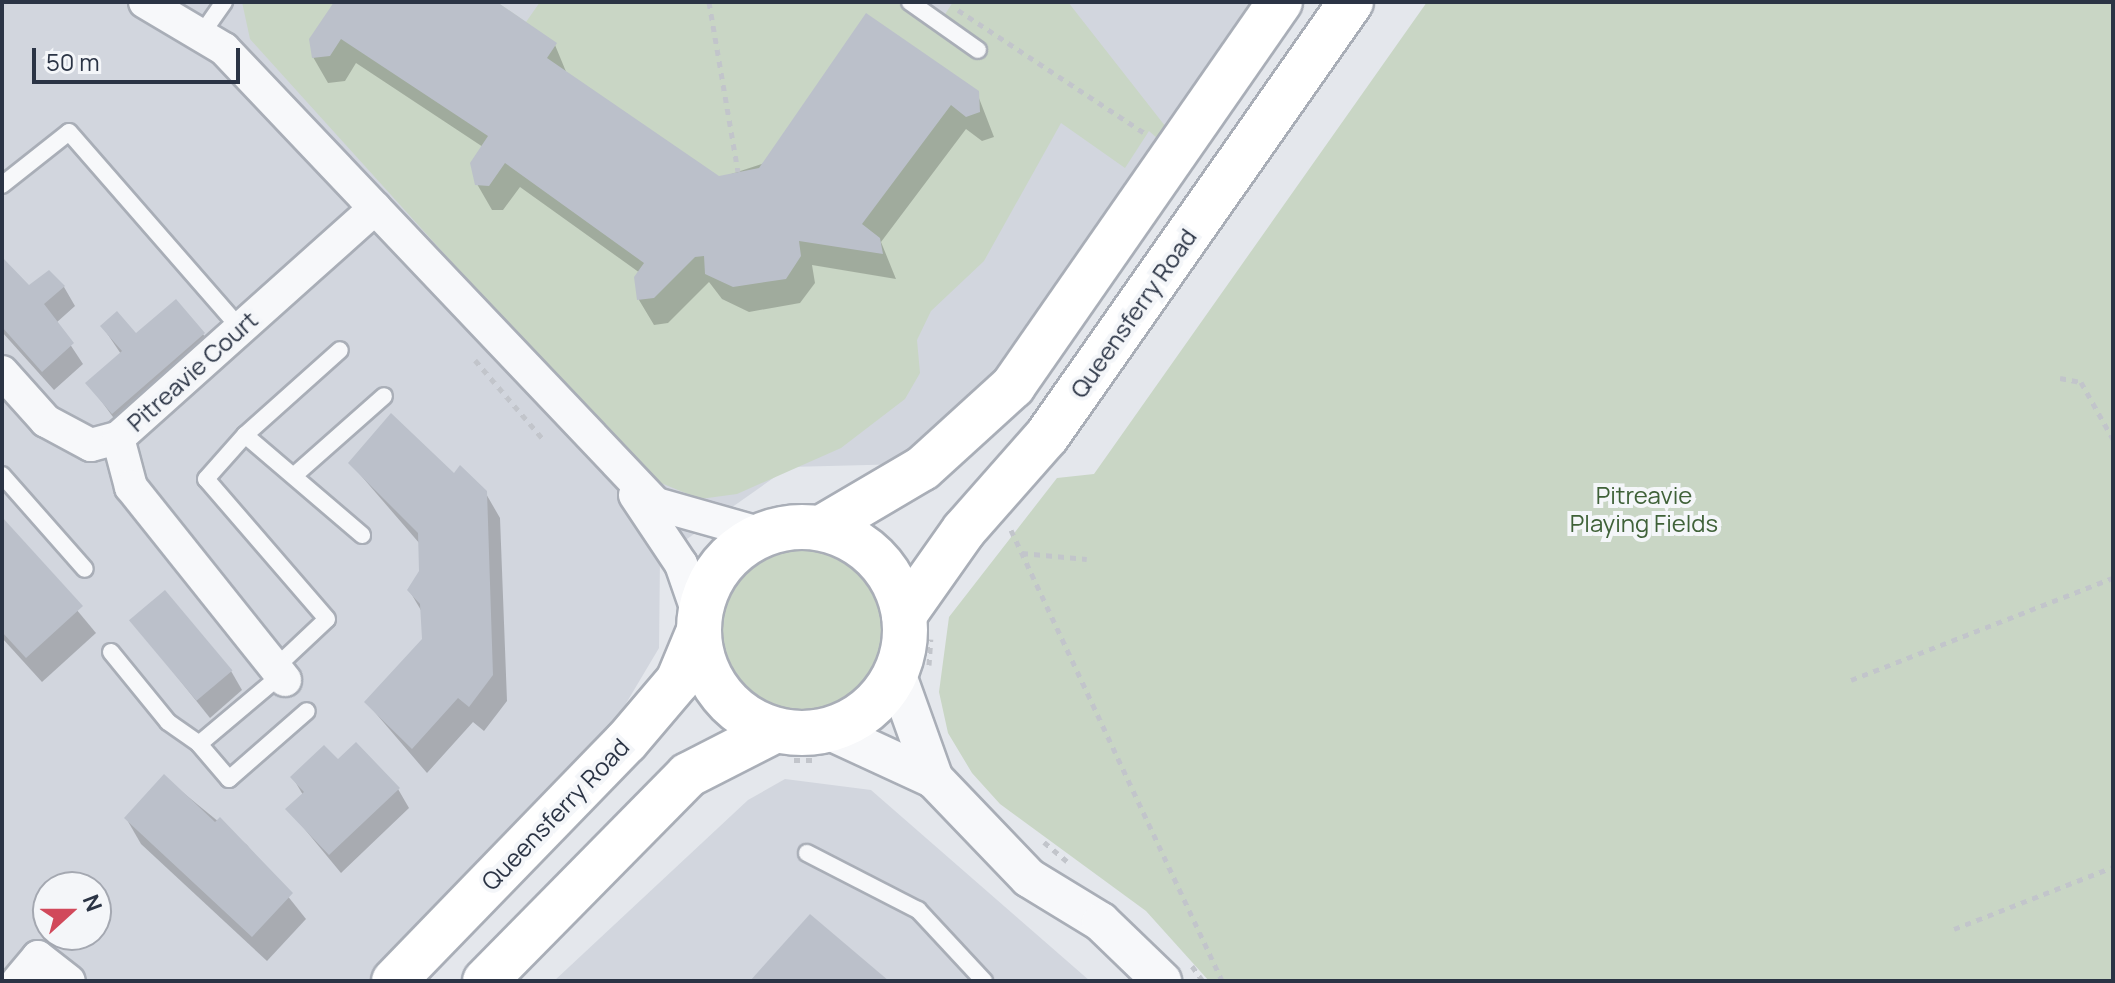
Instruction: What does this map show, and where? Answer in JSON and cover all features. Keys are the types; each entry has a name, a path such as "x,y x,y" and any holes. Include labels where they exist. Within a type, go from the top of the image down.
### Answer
{"main road":[{"path":"776,730 721,695 699,626 717,570 763,534 821,528 923,468 1013,386 1280,2"},
{"name":"Queensferry Road","path":"904,615 964,530 1047,436 1351,2"},
{"path":"485,981 688,775 776,730 828,730 879,698 896,673 904,615 877,559 821,528"},
{"name":"Queensferry Road","path":"394,981 626,742 678,681 699,626"}],"street":[{"path":"145,2 203,32 375,208 606,458 656,504 763,534"},
{"name":"Pitreavie Court","path":"2,372 46,421 91,445 118,438 375,208"},
{"path":"118,438 131,487 280,674"},
{"path":"606,458 681,564 699,626"},
{"path":"896,673 934,779"},
{"path":"828,730 934,779 1029,878 1101,922 1162,981"},
{"path":"18,981 38,957 69,981"}],"lane":[{"path":"203,32 224,2"},
{"path":"910,2 978,50"},
{"path":"2,185 69,132 240,328"},
{"path":"199,744 280,674 327,619 206,479 245,435 340,350"},
{"path":"297,473 384,396"},
{"path":"245,435 297,473 362,535"},
{"path":"2,475 85,569"},
{"path":"111,652 168,722 199,744 229,779 307,711"},
{"path":"807,853 918,910 984,981"}],"path":[{"path":"709,2 738,172"},
{"path":"947,27 961,6 1175,154"},
{"path":"471,356 542,438"},
{"path":"2060,378 2081,382 2113,439"},
{"path":"1007,521 1222,981"},
{"path":"1021,553 1087,559"},
{"path":"1851,680 2113,578"},
{"path":"1954,929 2113,867"}],"shaded area":[{"path":"2,2 1280,2 1013,386 907,464 789,467 660,558 659,648 568,801 394,981 2,981"},
{"path":"785,779 871,790 1090,981 554,981 748,800"}],"green space":[{"path":"242,2 497,2 526,22 540,2 910,2 940,22 953,2 1068,2 1180,145 1175,154 1149,131 1125,168 1061,123 984,261 931,311 917,340 920,373 905,399 841,448 737,494 700,499 656,481 619,447 250,39"},
{"name":"Pitreavie Playing Fields","path":"1427,2 2113,2 2113,981 1209,981 1146,911 1000,804 972,773 948,733 939,692 949,617 1057,478 1094,474"},
{"path":"802,550 833,556 859,574 877,600 883,631 877,662 859,688 833,706 802,712 771,706 745,688 727,662 721,631 727,600 745,574 771,556"}],"building":[{"path":"334,2 497,2 557,43 547,58 719,176 759,168 866,13 979,91 980,112 966,117 951,105 862,224 880,238 883,254 799,241 801,256 786,279 733,287 705,274 704,256 695,257 654,298 637,300 634,277 644,263 505,163 489,186 475,185 470,163 488,136 341,39 330,56 312,58 309,39"},
{"path":"2,257 29,285 49,270 65,286 44,304 74,343 42,372 2,327"},
{"path":"176,299 205,333 112,414 85,383 122,351 100,326 117,311 136,333"},
{"path":"391,413 454,473 460,465 487,491 493,675 469,707 458,698 412,749 364,702 422,639 420,604 407,590 419,571 418,533 348,463"},
{"path":"2,517 83,606 26,658 2,632"},
{"path":"165,590 232,670 196,701 129,620"},
{"path":"356,742 400,788 329,855 285,809 304,792 290,777 324,745 338,759"},
{"path":"164,774 215,822 220,817 293,893 252,937 124,818"},
{"path":"810,914 889,981 750,981"}]}
